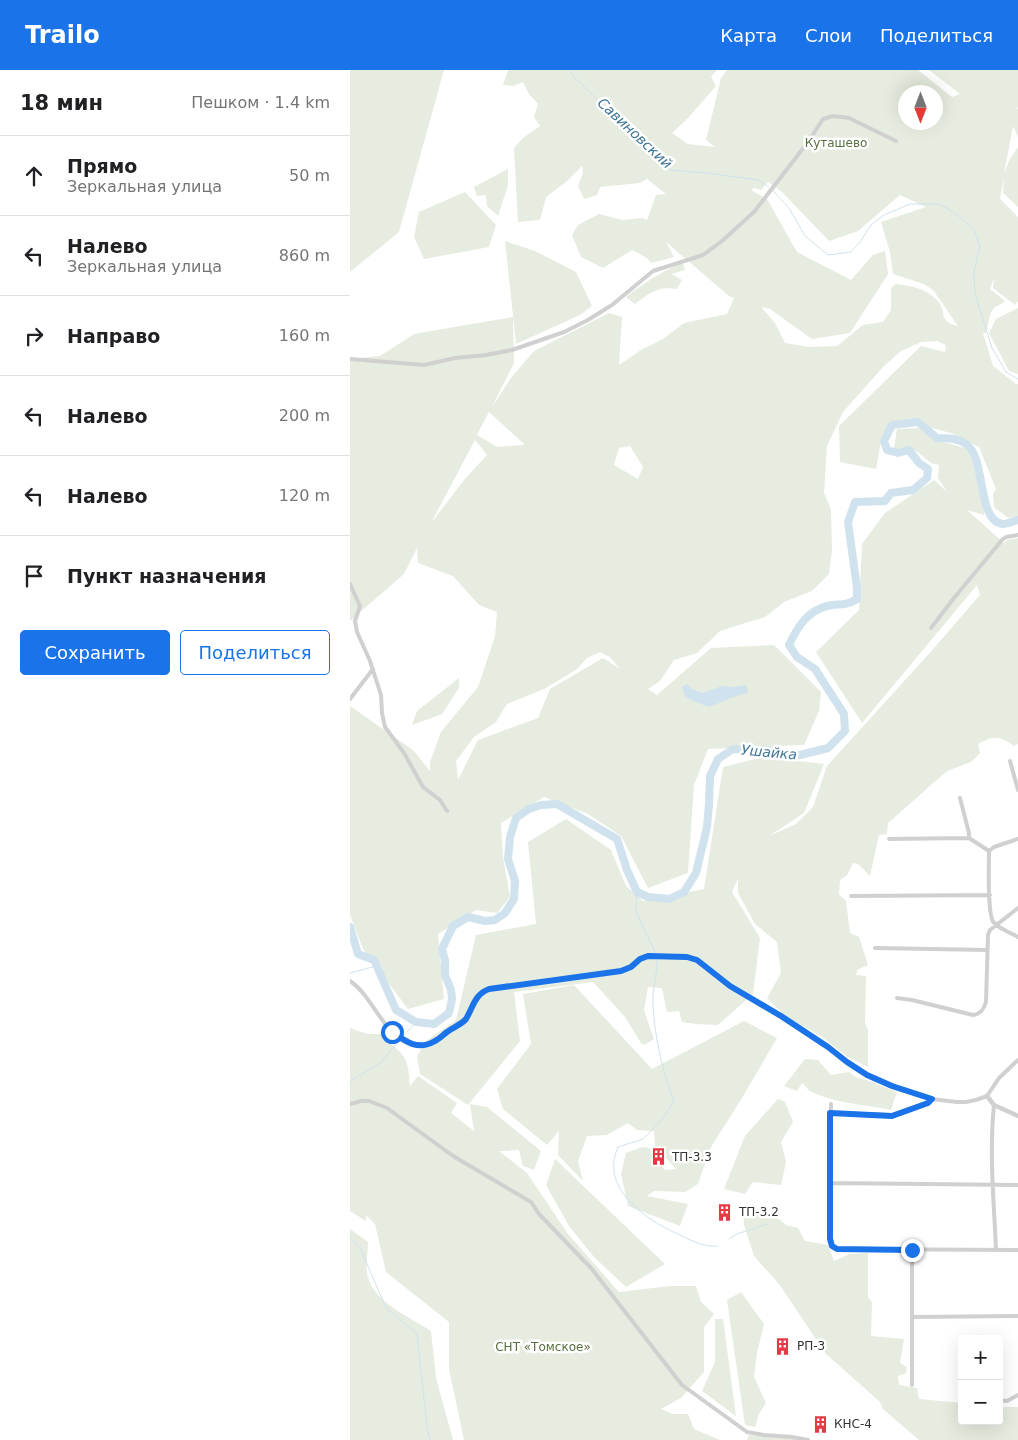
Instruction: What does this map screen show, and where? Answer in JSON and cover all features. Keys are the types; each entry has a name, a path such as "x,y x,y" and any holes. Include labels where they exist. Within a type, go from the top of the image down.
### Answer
{"street":[{"path":"350,360 424,365 455,358 512,350 564,332 612,305 653,271 703,255 722,241 754,212 808,142 823,119 833,116 849,118 896,140"},
{"path":"931,628 1002,540 1006,537 1018,535"},
{"path":"350,584 360,606 355,621 357,632 382,695 382,713 385,727 404,753 423,787 440,800 447,811"},
{"path":"350,593 356,597"},
{"path":"350,699 373,669"},
{"path":"1010,761 1018,790"},
{"path":"960,798 969,838"},
{"path":"889,839 969,838 989,852"},
{"path":"1018,839 994,847 989,852 992,920 996,925 1018,937"},
{"path":"852,896 990,895"},
{"path":"896,998 973,1015 979,1014 984,1009 986,1002 988,935 990,930 1018,908"},
{"path":"875,948 987,950"},
{"path":"350,981 360,988 392,1032 408,1043 425,1045 435,1041 448,1030 464,1021 478,996 483,991 621,971 648,956 687,957 697,960 730,986 789,1021 867,1075 892,1086 932,1099 966,1102 987,1096 999,1078 1018,1060"},
{"path":"987,1096 994,1105 1018,1116"},
{"path":"830,1113 892,1116 928,1103 932,1099"},
{"path":"350,1104 369,1101 387,1108 453,1156 531,1202 538,1214 591,1268 682,1385 747,1432 808,1440"},
{"path":"831,1104 830,1239 832,1246 837,1249 1018,1250"},
{"path":"994,1105 991,1157 994,1184 996,1250"},
{"path":"830,1183 1018,1185"},
{"path":"912,1250 912,1385"},
{"path":"913,1317 1018,1316"},
{"path":"1003,1400 1007,1401 1018,1395"}],"green space":[{"path":"350,70 444,70 399,232 350,272"},
{"name":"Куташево","path":"508,70 717,70 711,77 716,86 672,133 688,144 715,147 706,140 721,78 727,70 918,70 937,85 898,85 898,130 943,130 943,90 952,97 960,94 929,70 1018,70 1018,137 1013,126 1004,174 1009,161 1018,147 1018,207 1003,193 1004,177 1000,199 1018,217 1018,301 1015,305 993,288 994,278 990,289 1005,301 992,311 986,333 983,333 993,366 1018,384 1018,516 1008,518 994,507 993,494 996,489 979,447 951,433 905,421 882,436 876,469 840,462 839,426 921,346 945,352 946,345 937,341 921,342 901,351 883,367 843,412 827,446 824,493 831,509 832,550 829,574 812,591 784,602 765,617 720,631 697,653 674,660 660,681 648,689 657,695 711,648 774,645 821,692 819,711 804,745 708,749 694,785 688,873 648,888 621,836 588,814 544,797 501,823 503,857 510,897 497,913 476,910 438,934 444,999 408,1009 363,949 350,915 350,706 413,750 430,771 430,762 441,732 478,687 495,636 497,612 479,605 453,576 418,563 417,548 404,574 350,621 350,359 380,356 414,334 513,317 514,363 492,407 511,378 534,351 609,313 622,317 619,365 641,350 663,339 684,323 727,314 734,298 729,296 666,242 674,257 651,263 647,258 632,250 603,268 581,257 572,235 578,225 599,214 622,220 643,218 647,220 656,195 666,194 647,179 640,183 600,187 597,195 584,199 578,186 583,173 582,166 566,182 546,197 540,220 518,222 514,148 523,138 540,126 534,117 538,104 529,94 523,82 513,86 503,85","holes":["768,182 782,192 829,241 858,231 900,195 926,207 881,222 890,252 893,274 924,284 933,290 958,326 945,319 940,304 928,293 913,287 896,284 891,288 891,310 883,322 863,325 837,346 809,347 785,343 775,323 762,307 770,309 812,339 850,333 888,274 885,251 873,255 851,280 797,252 767,199 751,190 754,188 761,190","489,412 524,445 497,447 477,435","475,440 487,455 464,480 431,523","630,446 643,467 638,479 614,465 619,448","600,652 610,657 620,669 603,658 550,689 538,718 478,740 458,780 456,761 474,737 496,722 507,704 544,689 576,670 587,658"]},
{"path":"508,169 508,185 498,216 487,206 486,195 477,196 474,187"},
{"path":"465,192 496,225 489,247 424,259 414,237 419,212"},
{"path":"505,241 535,251 576,272 592,306 580,315 516,344"},
{"path":"683,263 685,270 671,274 682,280 677,289 659,290 635,304 626,297 653,278"},
{"path":"1018,308 1018,374 1009,371 989,333 996,319"},
{"path":"920,428 936,441 968,449 979,482 984,515 967,510 1004,543 1007,540 1018,538 1018,744 1014,746 1004,740 993,738 978,744 980,753 971,762 947,771 888,823 887,834 879,835 870,876 858,864 853,863 847,875 840,880 839,894 846,901 850,933 859,937 868,965 857,970 856,975 866,976 865,1023 868,1030 868,1067 848,1057 822,1037 784,1015 767,998 781,973 777,942 755,924 738,893 738,878 732,892 760,938 753,994 718,1025 682,1022 679,1011 667,1012 662,988 648,987 644,1010 654,1039 644,1045 625,1017 593,982 514,992 520,1041 468,1105 420,1074 417,1056 426,1041 456,1020 476,935 536,924 528,842 566,819 611,850 626,886 643,901 704,889 723,767 763,757 824,764 804,813 769,836 796,824 813,807 827,766 980,595 977,585 862,723 816,652 859,610 862,544 885,513 934,480 947,492 938,478 939,465 931,463 916,451 894,448 897,429"},
{"path":"459,678 459,688 442,714 412,725 417,711"},
{"path":"574,985 652,1069 744,1021 777,1038 711,1147 698,1184 685,1192 654,1191 647,1196 688,1204 680,1226 628,1206 621,1174 626,1153 642,1147 650,1148 665,1170 676,1169 655,1146 654,1131 637,1130 628,1123 607,1135 587,1136 578,1161 583,1181 558,1155 559,1131 547,1145 503,1109 497,1089 531,1044 523,994"},
{"name":"СНТ «Томское»","path":"350,1028 367,1034 381,1034 404,1057 408,1067 410,1086 418,1076 457,1103 451,1113 474,1131 470,1104 487,1107 541,1151 534,1170 523,1166 519,1150 499,1151 527,1173 568,1234 619,1292 670,1286 696,1286 701,1302 714,1314 704,1327 704,1372 681,1398 661,1409 672,1414 688,1414 694,1429 720,1440 464,1440 449,1369 449,1322 386,1272 375,1224 366,1215 366,1221 350,1211"},
{"path":"805,1059 818,1060 831,1075 849,1072 857,1078 897,1092 891,1110 830,1099 810,1091 802,1083 797,1091 784,1086"},
{"path":"778,1099 785,1102 793,1122 781,1142 786,1162 781,1185 753,1182 745,1194 724,1189 745,1136"},
{"path":"555,1159 665,1264 626,1287 594,1257 569,1226 546,1185"},
{"path":"743,1209 779,1219 786,1225 798,1228 805,1241 828,1245 834,1261 850,1254 868,1253 868,1297 872,1302 871,1336 904,1339 900,1363 907,1367 906,1373 898,1376 899,1385 917,1388 919,1399 958,1403 958,1425 1003,1425 1003,1407 1018,1407 1018,1440 919,1440 883,1409 880,1402 826,1354 779,1284 754,1256 744,1225"},
{"path":"350,1229 368,1242 367,1273 372,1286 378,1294 385,1302 431,1331 436,1378 453,1440 350,1440"},
{"path":"741,1292 764,1324 757,1353 754,1377 766,1403 759,1414 755,1427 745,1425 727,1300"},
{"path":"715,1319 723,1319 736,1416 702,1391 715,1362"},
{"path":"749,1435 795,1439 798,1440 747,1440"}],"water":[{"path":"687,684 692,689 703,693 722,686 746,685 748,693 709,707 685,696 682,687"}],"waterway":[{"name":"Савиновский","path":"570,70 572,75 670,170 759,180 769,187"},
{"name":"Савиновский","path":"773,191 789,208 805,236 828,255 851,252 871,225 884,215 910,204 939,204 954,212 974,230 980,246 974,272 975,294 992,348 1006,372 1018,379"},
{"name":"Ушайка","path":"350,927 358,954 374,960 396,1010 416,1022 434,1024 449,1013 452,999 451,990 445,975 445,960 442,949 453,926 468,917 485,921 495,920 505,913 514,899 515,881 508,859 510,837 516,818 529,809 541,805 557,804 617,839 627,870 637,892 648,897 669,899 684,892 696,873 707,827 710,776 718,759 733,749 767,750 800,755 828,748 845,731 844,714 815,669 797,657 789,645 808,616 820,608 845,604 857,599 848,522 855,502 885,501 891,493 913,490 927,478 928,469 919,463 909,450 898,453 887,450 884,441 892,425 918,422 937,438 956,439 966,444 973,451 977,462 989,512 995,520 1003,524 1018,520"},
{"path":"637,892 636,912 656,954"},
{"path":"657,957 653,998 655,1029 666,1079 674,1102 660,1122 643,1139 618,1147 614,1163 615,1177 621,1190 630,1202 655,1222 695,1242 709,1246 718,1246"},
{"path":"350,973 376,966"},
{"path":"350,1081 379,1064 416,1022"},
{"path":"729,1239 737,1234 767,1224"},
{"path":"350,1237 361,1250 386,1308 417,1334 430,1440"}],"place":[{"name":"ТП-3.3","path":"658,1157"},
{"name":"ТП-3.2","path":"725,1212"},
{"name":"РП-3","path":"783,1346"},
{"name":"КНС-4","path":"820,1424"}],"route":[{"path":"392,1032 408,1043 425,1045 435,1041 448,1030 464,1021 478,996 483,991 489,989 621,971 648,956 676,956 697,960 730,986 781,1016 867,1075 881,1082 932,1099 928,1103 892,1116 830,1113 830,1239 832,1246 837,1249 912,1250"}]}
